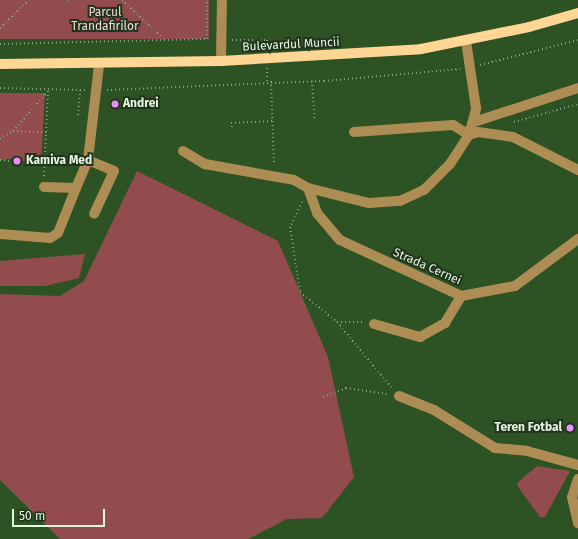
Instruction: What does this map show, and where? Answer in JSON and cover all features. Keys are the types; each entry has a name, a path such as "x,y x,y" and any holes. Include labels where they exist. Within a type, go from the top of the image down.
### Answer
{"main road":[{"name":"Bulevardul Muncii","path":"0,64 99,64 221,61 366,53 466,41 578,13"}],"street":[{"path":"221,61 222,0"},
{"path":"183,151 206,164 274,176 308,188 369,203 400,201 424,190 450,164 469,135 474,122 472,66 466,41"},
{"path":"0,234 50,238 58,233 88,160 98,91 99,64"},
{"path":"474,122 578,88"},
{"path":"354,132 453,126 469,135 478,132 513,137 578,170"},
{"path":"88,160 114,171 94,214"},
{"path":"44,188 76,188"},
{"name":"Strada Cernei","path":"308,188 317,212 340,240 462,296 515,286 578,239"},
{"path":"374,324 420,337 445,323 462,296"},
{"path":"399,396 434,410 495,448 527,451 578,465"},
{"path":"578,479 572,497 578,523"}],"path":[{"path":"0,28 29,0"},
{"path":"122,0 165,40"},
{"path":"0,44 207,39 207,0"},
{"path":"0,88 98,91 271,81 312,81 472,66 578,40"},
{"path":"271,81 274,176"},
{"path":"312,81 315,120"},
{"path":"0,139 13,131 48,90"},
{"path":"44,188 48,90"},
{"path":"78,115 80,90"},
{"path":"507,124 578,104"},
{"path":"232,127 231,123 273,121"},
{"path":"13,131 47,132"},
{"path":"0,160 12,161"},
{"path":"308,188 290,227 300,292 336,322 399,396"},
{"path":"336,322 374,324"},
{"path":"323,397 346,388 399,396"}],"green space":[{"name":"Parcul Trandafirilor","path":"0,0 209,0 209,39 0,39"},
{"path":"0,93 45,93 41,162 21,161 21,157 0,160"},
{"path":"137,171 278,241 328,357 354,477 322,518 287,519 248,539 60,539 0,480 0,294 60,296 84,281"},
{"path":"85,254 79,278 45,286 0,286 0,261"},
{"path":"537,466 570,471 545,517 540,517 518,487 517,483"}],"place":[{"name":"Andrei","path":"115,104"},
{"name":"Kamiva Med","path":"17,161"},
{"name":"Teren Fotbal","path":"570,428"}]}
